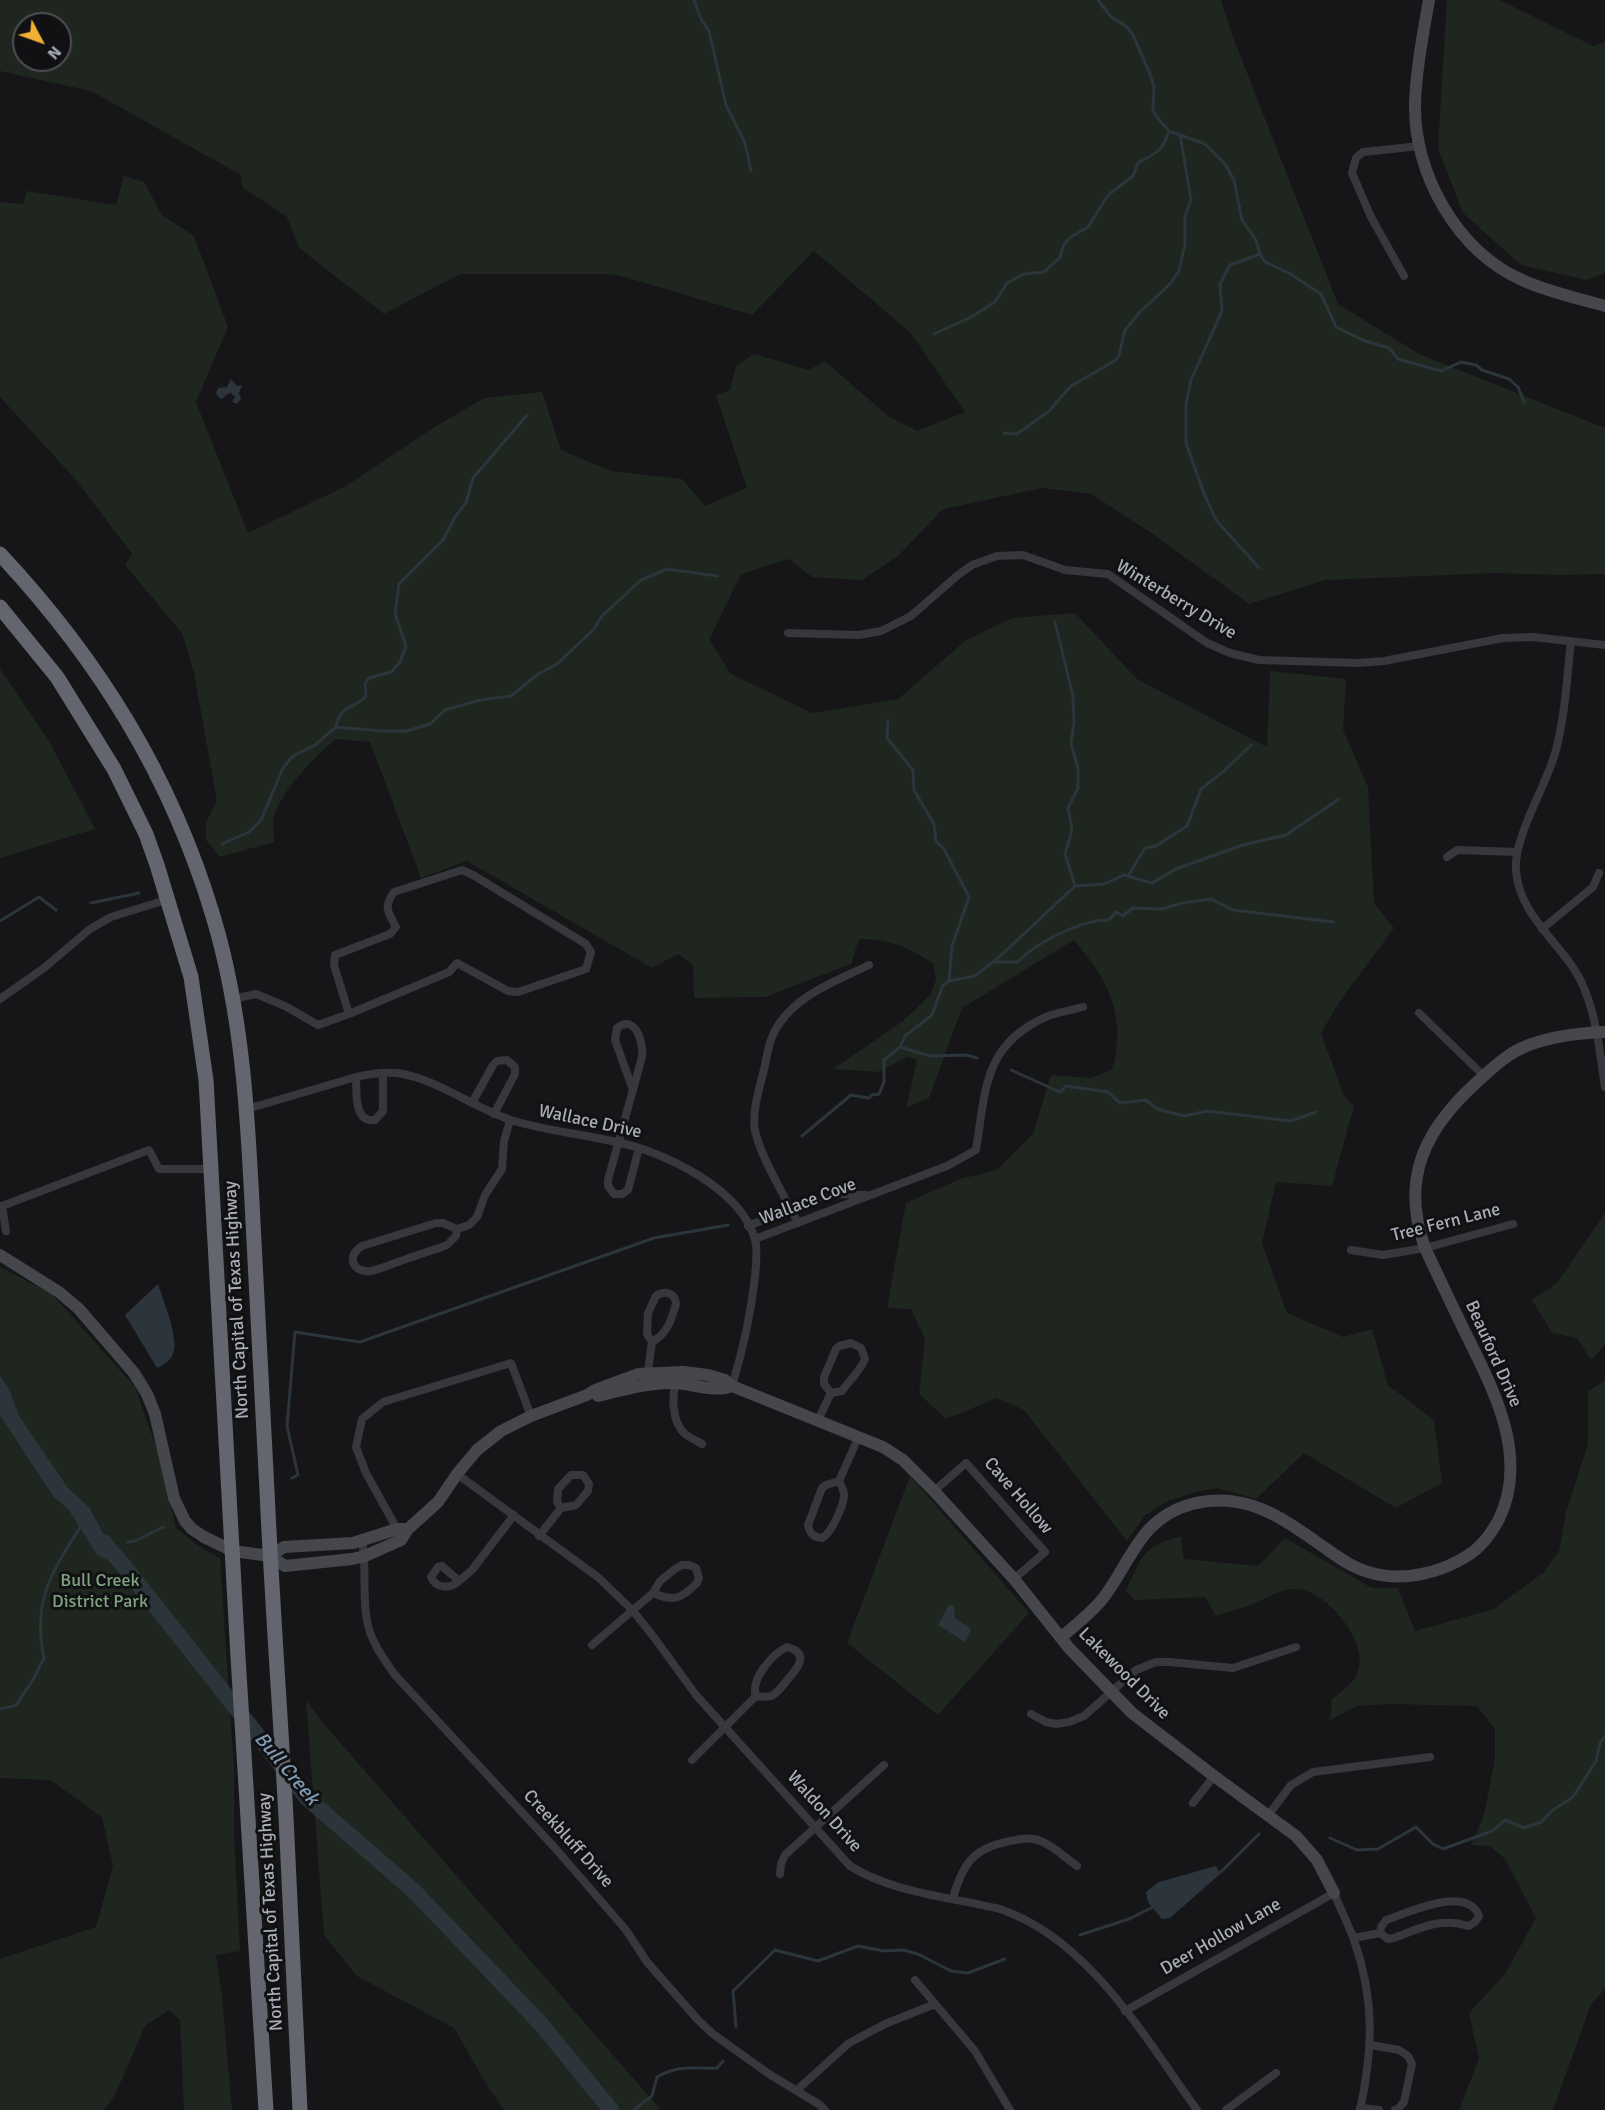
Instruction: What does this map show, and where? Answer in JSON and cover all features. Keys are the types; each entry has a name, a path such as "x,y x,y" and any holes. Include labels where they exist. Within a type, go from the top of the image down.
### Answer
{"highway":[{"name":"North Capital of Texas Highway","path":"0,554 38,594 87,657 116,699 151,760 185,834 201,880 214,918 233,999 247,1109 300,2110"},
{"name":"North Capital of Texas Highway","path":"0,607 57,677 114,769 146,834 169,899 191,977 206,1080 266,2110"}],"street":[{"path":"1424,0 1425,20"},
{"path":"1429,0 1415,106 1420,146 1431,183 1445,209 1457,227 1489,259 1504,270 1536,286 1605,306"},
{"path":"1404,276 1371,217 1352,173 1356,158 1363,152 1420,146"},
{"name":"Winterberry Drive","path":"788,633 859,635 881,631 911,616 972,565 997,556 1023,555 1065,570 1108,574 1207,643 1230,653 1259,660 1384,661 1503,638 1533,637 1605,645"},
{"path":"1571,641 1562,724 1556,752 1517,852 1516,872 1528,909 1568,962 1584,988 1601,1032 1605,1087"},
{"path":"1447,857 1457,850 1517,852"},
{"path":"233,999 256,994 285,1006 318,1025 349,1014 449,972 457,963 508,991 518,992 586,969 591,952 586,944 462,870 394,892 388,901 387,911 396,927 390,934 335,955 334,965 349,1014"},
{"path":"1542,929 1593,887 1599,873"},
{"path":"0,999 44,968 90,929 111,917 169,899"},
{"path":"798,1222 760,1148 755,1129 755,1108 772,1039 777,1028 793,1008 806,998 869,965"},
{"name":"Wallace Cove","path":"755,1239 947,1166 976,1150 989,1075 996,1057 1010,1039 1025,1028 1049,1015 1083,1007"},
{"path":"1419,1013 1484,1076"},
{"path":"633,1090 615,1040 616,1028 623,1023 628,1023 634,1028 642,1051 633,1090 608,1180 608,1186 614,1194 622,1194 628,1190 639,1148"},
{"name":"Beauford Drive","path":"1062,1637 1104,1598 1138,1541 1150,1528 1168,1515 1191,1504 1216,1500 1239,1501 1267,1510 1352,1566 1373,1574 1396,1576 1426,1574 1453,1565 1476,1551 1492,1533 1504,1508 1511,1476 1508,1436 1494,1391 1419,1232 1414,1200 1418,1167 1431,1135 1456,1101 1506,1057 1526,1046 1550,1038 1601,1032"},
{"path":"472,1103 493,1065 497,1061 507,1060 514,1067 515,1074 494,1114"},
{"path":"356,1077 358,1110 365,1119 370,1121 375,1120 383,1111 383,1073"},
{"name":"Wallace Drive","path":"247,1109 356,1077 396,1073 419,1079 510,1120 560,1133 618,1142 686,1167 724,1194 740,1210 755,1239 757,1261 747,1333 732,1386"},
{"path":"457,1229 456,1236 451,1242 436,1249 372,1270 358,1269 354,1265 352,1257 362,1246 436,1223 443,1223 457,1229 469,1225 477,1217 485,1196 502,1169 504,1141 510,1120"},
{"path":"6,1231 2,1206 149,1150 159,1169 211,1170"},
{"name":"Wallace Cove","path":"748,1226 824,1197 837,1194 872,1195"},
{"name":"Tree Fern Lane","path":"1350,1250 1383,1255 1425,1248 1513,1224"},
{"name":"Lakewood Drive","path":"0,1255 59,1292 79,1309 134,1373 147,1394 155,1414 174,1498 185,1521 204,1538 233,1551 270,1556 285,1566 365,1556 401,1540 402,1529"},
{"path":"647,1379 652,1342 647,1334 648,1313 656,1296 666,1292 674,1296 676,1304 667,1330 652,1342"},
{"path":"847,1344 858,1346 865,1359 858,1374 851,1378 842,1391 831,1393 824,1384 824,1377 836,1350 847,1344"},
{"path":"402,1529 366,1473 356,1447 362,1419 383,1402 511,1363 531,1416"},
{"name":"Lakewood Drive","path":"270,1556 284,1547 363,1541 402,1529 438,1502 477,1450 501,1431 531,1416 638,1374 647,1379 708,1375 725,1380 732,1386 883,1447 903,1460 934,1491 1062,1637 1112,1692 1147,1726 1296,1836 1317,1860 1354,1938 1364,1971 1370,2003 1371,2045 1360,2109"},
{"path":"676,1378 673,1402 677,1421 685,1434 702,1444"},
{"path":"818,1420 831,1393"},
{"path":"839,1481 843,1487 844,1498 830,1532 822,1538 817,1538 813,1536 808,1526 822,1488 839,1481 859,1436"},
{"name":"Cave Hollow","path":"934,1491 966,1463 1045,1552 1014,1580"},
{"name":"Waldon Drive","path":"457,1474 599,1578 633,1611 696,1695 850,1866 864,1875 889,1885 1015,1914 1044,1931 1085,1962 1125,2011 1197,2110"},
{"path":"539,1536 561,1508 576,1505 588,1491 589,1484 583,1475 571,1475 558,1489 557,1502 561,1508"},
{"path":"459,1581 472,1570 514,1515"},
{"name":"Creekbluff Drive","path":"363,1541 367,1620 372,1638 381,1656 395,1675 569,1864 626,1930 647,1962 698,2020 713,2034 759,2067 825,2110"},
{"path":"592,1645 653,1593 660,1581 675,1569 682,1565 689,1565 696,1568 699,1573 697,1582 681,1597 673,1599 653,1593"},
{"path":"692,1760 756,1696 772,1696 780,1690 799,1666 798,1652 787,1647 781,1650 757,1677 754,1690 756,1696"},
{"path":"1031,1714 1046,1722 1056,1724 1084,1716 1136,1670 1156,1662 1233,1668 1296,1647"},
{"path":"1269,1815 1291,1785 1313,1772 1430,1757"},
{"path":"780,1874 785,1855 884,1765"},
{"path":"1193,1803 1214,1776"},
{"path":"953,1898 959,1876 968,1862 980,1851 995,1844 1033,1839 1058,1852 1077,1866"},
{"name":"Deer Hollow Lane","path":"1125,2011 1334,1893"},
{"path":"1354,1938 1380,1933 1388,1939 1436,1922 1451,1921 1469,1926 1479,1916 1477,1911 1469,1906 1453,1900 1437,1902 1386,1920 1380,1933"},
{"path":"915,1980 975,2051 1010,2110"},
{"path":"797,2090 849,2043 885,2024 935,2004"},
{"path":"1371,2045 1399,2050 1408,2056 1412,2064 1404,2102 1395,2110"},
{"path":"1226,2110 1276,2073"},
{"path":"1360,2109 1379,2110"}],"green space":[{"path":"0,0 1221,0 1231,32 1338,304 1419,354 1605,428 1605,574 1495,573 1325,580 1249,604 1153,534 1091,494 1043,488 943,509 898,556 862,580 812,577 789,559 741,574 709,640 731,674 812,713 898,699 965,641 1012,618 1075,613 1137,679 1267,747 1270,671 1346,679 1343,730 1368,787 1374,903 1394,928 1340,1001 1321,1033 1344,1096 1354,1106 1332,1186 1276,1182 1262,1243 1287,1313 1343,1337 1372,1329 1388,1385 1434,1420 1442,1483 1396,1508 1304,1453 1256,1499 1217,1488 1192,1493 1168,1501 1145,1515 1127,1541 1024,1410 997,1398 946,1419 919,1394 925,1339 911,1309 887,1308 906,1203 960,1179 997,1170 1033,1134 1051,1075 1091,1078 1111,1070 1114,1063 1117,1027 1112,999 1100,975 1074,940 962,1008 929,1098 906,1108 917,1060 907,1057 878,1072 833,1069 903,1021 931,994 936,979 933,963 898,945 880,940 859,939 851,964 765,997 694,998 693,965 678,954 652,968 467,861 421,878 370,742 336,739 307,766 288,789 275,813 274,842 220,857 206,840 206,822 217,801 194,673 182,633 125,565 132,554 76,480 0,397 0,202 23,204 27,191 116,205 124,176 144,182 162,215 194,236 228,327 196,402 248,533 346,486 433,428 484,398 542,392 561,450 611,471 682,479 705,506 747,488 716,395 730,390 736,366 754,354 809,370 825,361 888,416 917,431 965,412 910,332 814,251 752,315 618,275 598,274 460,274 384,314 299,248 287,217 242,187 241,175 91,91 0,71"},
{"path":"1447,0 1500,0 1593,46 1605,42 1605,273 1587,280 1521,265 1463,213 1438,148"},
{"path":"0,669 49,741 95,829 0,858"},
{"path":"1605,1213 1605,1345 1591,1360 1577,1338 1552,1333 1532,1300 1557,1283"},
{"name":"Bull Creek District Park","path":"0,1267 52,1294 135,1387 161,1461 176,1528 200,1547 220,1558 234,1770 234,1835 240,1951 216,1955 222,1995 232,2110 184,2110 180,2020 169,2010 145,2026 115,2095 104,2110 0,2110 0,1959 96,1927 113,1866 102,1817 50,1780 0,1778"},
{"path":"1605,1379 1605,1989 1591,2004 1553,2110 1459,2110 1479,2059 1469,2013 1505,1974 1536,1918 1505,1859 1490,1846 1471,1845 1484,1815 1495,1759 1495,1729 1477,1706 1388,1704 1357,1706 1330,1720 1332,1699 1355,1678 1359,1668 1359,1656 1350,1630 1341,1617 1319,1597 1307,1591 1295,1589 1283,1591 1251,1605 1216,1616 1205,1597 1135,1600 1126,1591 1145,1554 1158,1544 1169,1540 1182,1536 1184,1559 1258,1566 1285,1538 1372,1588 1398,1588 1415,1631 1494,1609 1544,1572 1559,1551 1566,1512 1588,1444 1588,1391"},
{"path":"910,1476 1029,1613 938,1715 847,1643"},
{"path":"306,1700 323,1723 661,2110 504,2110 454,2028 357,1976 324,1935"}],"shaded area":[{"path":"231,379 237,386 242,385 239,393 241,399 237,404 232,402 235,397 231,393 222,399 216,393 218,388 227,387"},
{"path":"158,1284 173,1331 174,1350 171,1358 157,1368 125,1315"},
{"path":"0,1376 9,1389 19,1416 68,1488 89,1507 104,1535 110,1536 121,1555 110,1561 97,1555 69,1510 53,1496 0,1415"},
{"path":"949,1605 954,1605 955,1618 971,1629 965,1642 938,1625"},
{"path":"1216,1866 1220,1874 1170,1918 1162,1919 1148,1902 1146,1892 1159,1882"}],"waterway":[{"path":"694,0 701,19 709,31 726,105 745,143 751,171"},
{"path":"1098,0 1111,17 1126,26 1133,35 1150,74 1154,87 1153,111 1160,121 1169,131 1205,144 1225,164 1234,180 1242,220 1256,240 1265,262 1289,273 1321,294 1336,327 1365,341 1389,348 1398,359 1441,371 1461,362 1476,365 1482,370 1509,379 1518,387 1524,402"},
{"path":"934,334 973,316 995,302 1007,283 1024,274 1044,272 1060,257 1064,244 1088,227 1108,195 1133,176 1138,163 1161,147 1169,131"},
{"path":"1004,433 1017,434 1049,411 1071,386 1116,360 1125,330 1140,312 1170,284 1179,271 1185,244 1185,217 1191,199 1180,135"},
{"path":"1259,568 1216,520 1203,491 1186,443 1186,404 1191,380 1222,311 1220,284 1230,265 1260,254"},
{"path":"336,727 341,714 366,696 365,684 369,678 391,672 400,662 406,646 395,614 399,584 443,540 455,517 466,503 473,478 527,415"},
{"path":"222,844 249,832 261,820 283,768 293,756 315,745 336,727 407,731 430,724 445,710 480,700 511,696 538,674 557,664 594,629 602,616 641,580 667,569 717,576"},
{"path":"1055,622 1073,696 1074,723 1071,743 1078,768 1078,788 1068,808 1072,830 1065,854 1075,886"},
{"path":"888,721 887,738 913,770 914,790 934,824 936,841 944,849 969,897 952,946 949,980"},
{"path":"1128,876 1145,848 1156,846 1187,826 1201,789 1251,745"},
{"path":"802,1136 851,1095 869,1098 879,1094 884,1082 884,1060 900,1047 905,1036 932,1015 943,985 949,981 975,976 997,959 1075,886 1104,884 1124,875 1152,883 1176,869 1243,845 1286,835 1339,799"},
{"path":"91,903 139,893"},
{"path":"0,921 39,897 56,910"},
{"path":"994,962 1018,962 1047,940 1086,923 1109,920 1116,912 1123,916 1133,908 1162,909 1182,903 1211,899 1233,910 1333,922"},
{"path":"900,1047 930,1056 966,1055 977,1058"},
{"path":"1011,1070 1060,1092 1066,1086 1108,1092 1120,1103 1146,1100 1157,1109 1184,1116 1207,1111 1291,1121 1316,1112"},
{"path":"292,1478 298,1475 287,1426 295,1332 360,1342 654,1238 728,1225"},
{"path":"0,1709 17,1705 44,1659 40,1620 47,1588 61,1558 81,1526"},
{"path":"128,1542 135,1541 163,1527"},
{"name":"Bull Creek","path":"103,1542 307,1798 414,1891 541,2024 611,2110"},
{"path":"1330,1838 1357,1850 1378,1849 1416,1827 1433,1844 1443,1849 1492,1831 1505,1820 1524,1828 1541,1822 1553,1810 1573,1797 1596,1761 1600,1743 1605,1736"},
{"path":"1216,1874 1222,1871 1259,1834"},
{"path":"1080,1935 1129,1919 1155,1906"},
{"path":"736,2027 733,1991 775,1950 818,1961 858,1946 884,1951 904,1950 920,1955 951,1971 968,1973 1005,1959"},
{"path":"635,2109 652,2096 657,2077 672,2070 717,2068 723,2061"}]}
